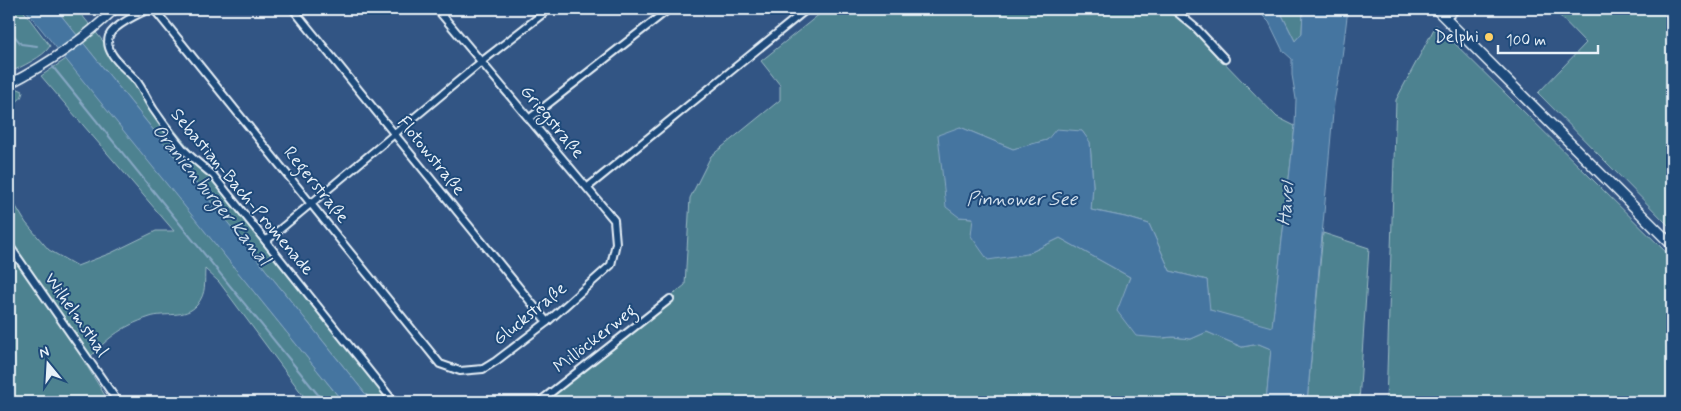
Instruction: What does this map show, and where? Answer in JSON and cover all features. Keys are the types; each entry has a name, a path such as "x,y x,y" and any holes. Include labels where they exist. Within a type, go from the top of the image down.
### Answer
{"main road":[{"path":"1436,9 1672,245"}],"street":[{"path":"9,84 55,58 116,9"},
{"name":"Sebastian-Bach-Promenade","path":"150,9 133,17 111,32 108,38 113,55 136,79 152,108 172,135 185,151 213,176 394,402"},
{"name":"Regerstraße","path":"154,9 440,364 460,372"},
{"name":"Flotowstraße","path":"293,9 547,322"},
{"name":"Griegstraße","path":"437,9 614,220 616,243 611,265"},
{"path":"266,241 481,62 549,9"},
{"path":"530,118 668,9"},
{"path":"588,188 807,9"},
{"path":"1173,9 1197,29 1225,59"},
{"path":"1446,19 1456,9"},
{"name":"Wilhelmsthal","path":"9,245 118,402"},
{"name":"Gluckstraße","path":"460,372 483,369 496,361 547,322 611,265"},
{"name":"Millöckerweg","path":"538,402 670,299"}],"green space":[{"path":"9,9 22,9 50,46 37,58 9,73"},
{"path":"56,9 77,9 394,402 372,402"},
{"path":"826,9 1168,9 1187,24 1277,117 1295,126 1272,328 1209,310 1207,280 1170,271 1149,224 1091,210 1093,186 1090,143 1082,131 1013,149 960,127 959,217 973,218 1027,254 1060,238 1130,277 1127,285 1164,338 1191,339 1207,332 1242,347 1259,344 1271,349 1266,402 539,402 685,285 690,198 711,156 780,100 780,85 761,61"},
{"path":"1279,9 1303,9 1302,33 1295,41"},
{"path":"1553,9 1672,9 1672,229 1538,93 1586,43"},
{"path":"1436,25 1672,258 1672,402 1386,402 1396,100"},
{"path":"66,59 343,402 308,402 219,282 205,269 202,296 197,305 192,309 181,314 150,317 130,325 106,341 85,363 109,402 9,402 9,195 26,223 49,250 77,266 111,253 156,231 174,231 41,76"},
{"path":"16,88 23,91 21,97 9,106 9,91"},
{"path":"1323,233 1369,248 1359,402 1307,402"}],"water":[{"path":"25,9 56,9 372,402 343,402"},
{"name":"Pinnower See","path":"1256,9 1279,9 1295,41 1302,33 1303,9 1348,9 1334,102 1307,402 1266,402 1271,349 1259,344 1242,347 1207,332 1191,339 1136,336 1117,311 1130,277 1060,238 1027,254 988,260 971,236 973,218 959,217 946,207 938,135 960,127 1013,149 1047,140 1056,129 1082,131 1090,142 1093,186 1091,210 1149,224 1170,271 1207,280 1210,310 1272,327 1295,126 1296,99 1292,75 1292,59 1283,51 1269,22"}],"waterway":[{"path":"9,29 21,44 37,46"},
{"path":"53,67 324,402"}],"place":[{"name":"Delphi","path":"1489,37"}],"water label":[{"name":"Oranienburger Kanal","path":"211,195"},
{"name":"Havel","path":"1286,204"}]}
